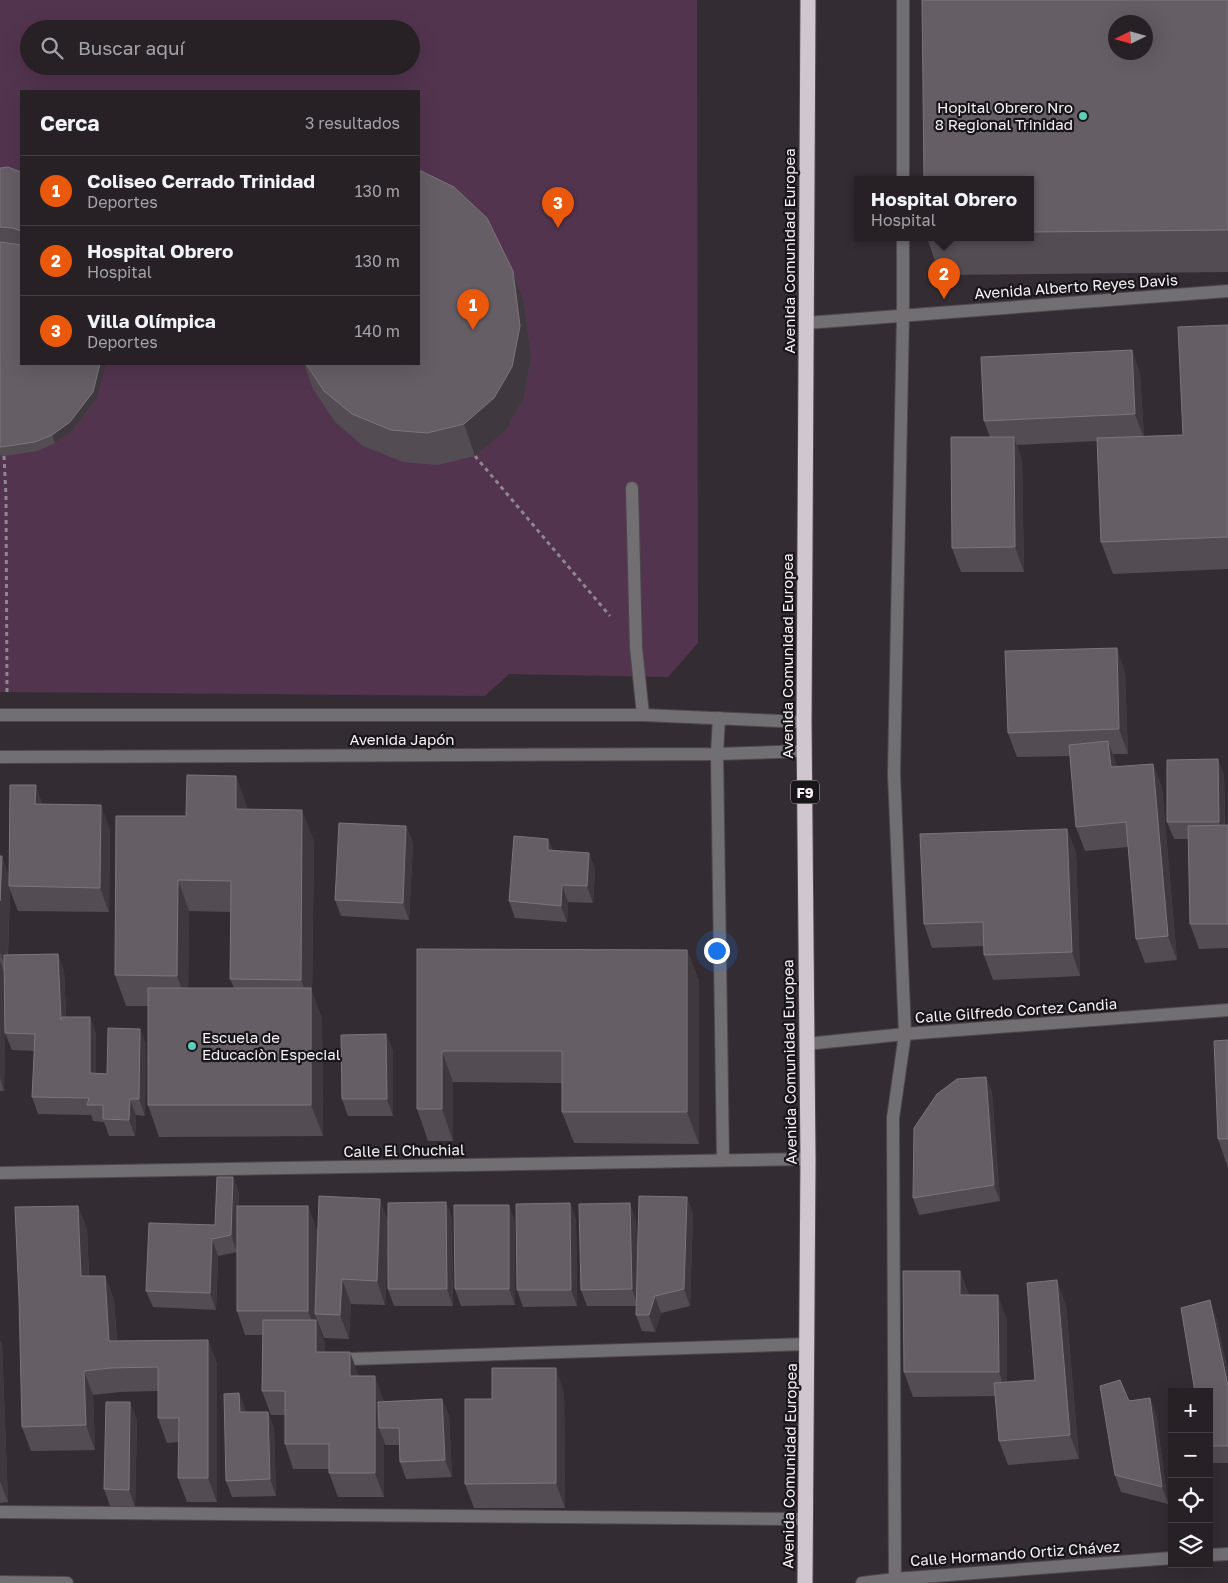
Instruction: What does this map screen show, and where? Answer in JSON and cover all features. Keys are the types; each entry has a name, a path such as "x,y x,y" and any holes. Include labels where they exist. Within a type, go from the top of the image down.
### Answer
{"highway":[{"name":"Avenida Comunidad Europea","path":"805,1583 808,1159 804,722 808,0"}],"street":[{"path":"902,0 903,176"},
{"path":"895,1581 893,1118 905,1034 894,774 903,241"},
{"name":"Avenida Alberto Reyes Davis","path":"806,323 1228,291"},
{"path":"632,488 636,647 643,715"},
{"name":"Avenida Japón","path":"3,715 643,715 804,722"},
{"path":"719,718 717,754 723,1160"},
{"name":"Avenida Japón","path":"0,757 717,754 804,751"},
{"name":"Calle Gilfredo Cortez Candia","path":"806,1044 905,1034 1228,1010"},
{"name":"Calle El Chuchial","path":"0,1173 808,1159"},
{"path":"350,1359 807,1344"},
{"path":"0,1512 805,1519"},
{"path":"1213,1555 1228,1554"},
{"name":"Calle Hormando Ortiz Chávez","path":"862,1583 1168,1558"},
{"path":"0,1582 67,1583"}],"path":[{"path":"3,715 6,525 4,456"},
{"path":"475,456 636,647"}],"shaded area":[{"path":"0,0 697,0 698,643 668,677 509,674 485,696 0,692"}],"building":[{"name":"Hopital Obrero Nro 8 Regional Trinidad","path":"922,0 1228,0 1228,230 1034,232 1034,176 924,176"},
{"path":"8,167 20,172 20,231 0,227 0,168"},
{"path":"420,170 454,187 487,218 513,271 520,326 512,367 494,398 464,424 427,433 391,430 352,414 324,391 307,365 420,365"},
{"path":"0,242 20,245 20,365 100,365 93,392 70,422 52,435 35,442 0,447"},
{"path":"1228,325 1228,537 1101,542 1097,438 1183,435 1178,327"},
{"path":"1132,350 1135,414 984,421 981,357"},
{"path":"951,437 1014,437 1015,547 952,548"},
{"path":"1117,648 1119,729 1008,733 1005,651"},
{"path":"1108,741 1111,767 1153,764 1168,936 1136,939 1126,822 1076,827 1069,745"},
{"path":"1218,759 1219,822 1167,822 1167,760"},
{"path":"187,775 236,776 236,809 302,810 301,980 230,979 231,881 178,880 177,976 115,975 116,816 186,816"},
{"path":"10,785 36,785 35,804 101,805 100,888 9,886"},
{"path":"339,823 406,826 403,903 335,900"},
{"path":"1228,825 1228,924 1190,924 1188,826"},
{"path":"1067,829 1072,952 984,955 983,922 924,924 920,834"},
{"path":"514,836 548,839 548,850 589,853 587,886 562,885 561,906 509,901"},
{"path":"0,856 2,856 0,901"},
{"path":"417,949 687,950 687,1112 562,1112 562,1051 442,1051 442,1109 417,1109"},
{"path":"58,954 61,1020 62,1017 90,1017 90,1073 107,1074 108,1028 140,1029 139,1099 130,1099 129,1120 103,1119 103,1105 87,1105 89,1098 32,1097 35,1034 5,1033 4,955"},
{"path":"148,988 311,988 311,1105 148,1105"},
{"path":"386,1034 387,1099 342,1099 341,1035"},
{"path":"1228,1040 1228,1139 1218,1139 1214,1041"},
{"path":"986,1077 994,1185 913,1198 914,1128 937,1094 957,1079"},
{"path":"217,1177 233,1177 231,1235 212,1239 210,1293 146,1291 149,1223 215,1225"},
{"path":"319,1196 380,1199 377,1281 342,1279 340,1315 315,1314"},
{"path":"639,1196 687,1197 684,1289 655,1296 649,1315 636,1315"},
{"path":"446,1202 447,1289 388,1289 388,1203"},
{"path":"570,1203 571,1290 517,1290 516,1204"},
{"path":"630,1203 632,1289 581,1290 579,1204"},
{"path":"454,1205 509,1205 509,1289 455,1289"},
{"path":"78,1206 81,1276 105,1276 109,1341 208,1340 208,1478 178,1478 179,1418 158,1418 158,1367 110,1368 84,1371 86,1425 22,1427 15,1207"},
{"path":"237,1206 308,1206 308,1311 237,1311"},
{"path":"903,1271 960,1271 960,1295 998,1295 999,1372 904,1372"},
{"path":"1057,1280 1070,1435 999,1441 994,1383 1035,1380 1027,1283"},
{"path":"1210,1300 1228,1386 1228,1446 1213,1446 1213,1388 1194,1388 1181,1308"},
{"path":"263,1320 316,1320 316,1352 350,1352 350,1376 375,1376 375,1473 329,1473 329,1444 285,1444 285,1391 262,1391"},
{"path":"492,1368 556,1368 556,1483 465,1484 465,1399 492,1399"},
{"path":"1120,1380 1129,1401 1150,1398 1162,1487 1115,1475 1100,1386"},
{"path":"239,1393 240,1412 268,1412 270,1479 226,1481 224,1394"},
{"path":"442,1399 445,1460 400,1462 399,1428 379,1428 378,1402"},
{"path":"106,1402 130,1402 129,1490 104,1489"}],"place":[{"name":"Hopital Obrero Nro 8 Regional Trinidad","path":"1083,116"},
{"name":"Villa Olímpica","path":"558,228"},
{"name":"Hospital Obrero","path":"944,299"},
{"name":"Coliseo Cerrado Trinidad","path":"473,330"},
{"name":"Escuela de Educaciòn Especial","path":"192,1046"}]}
